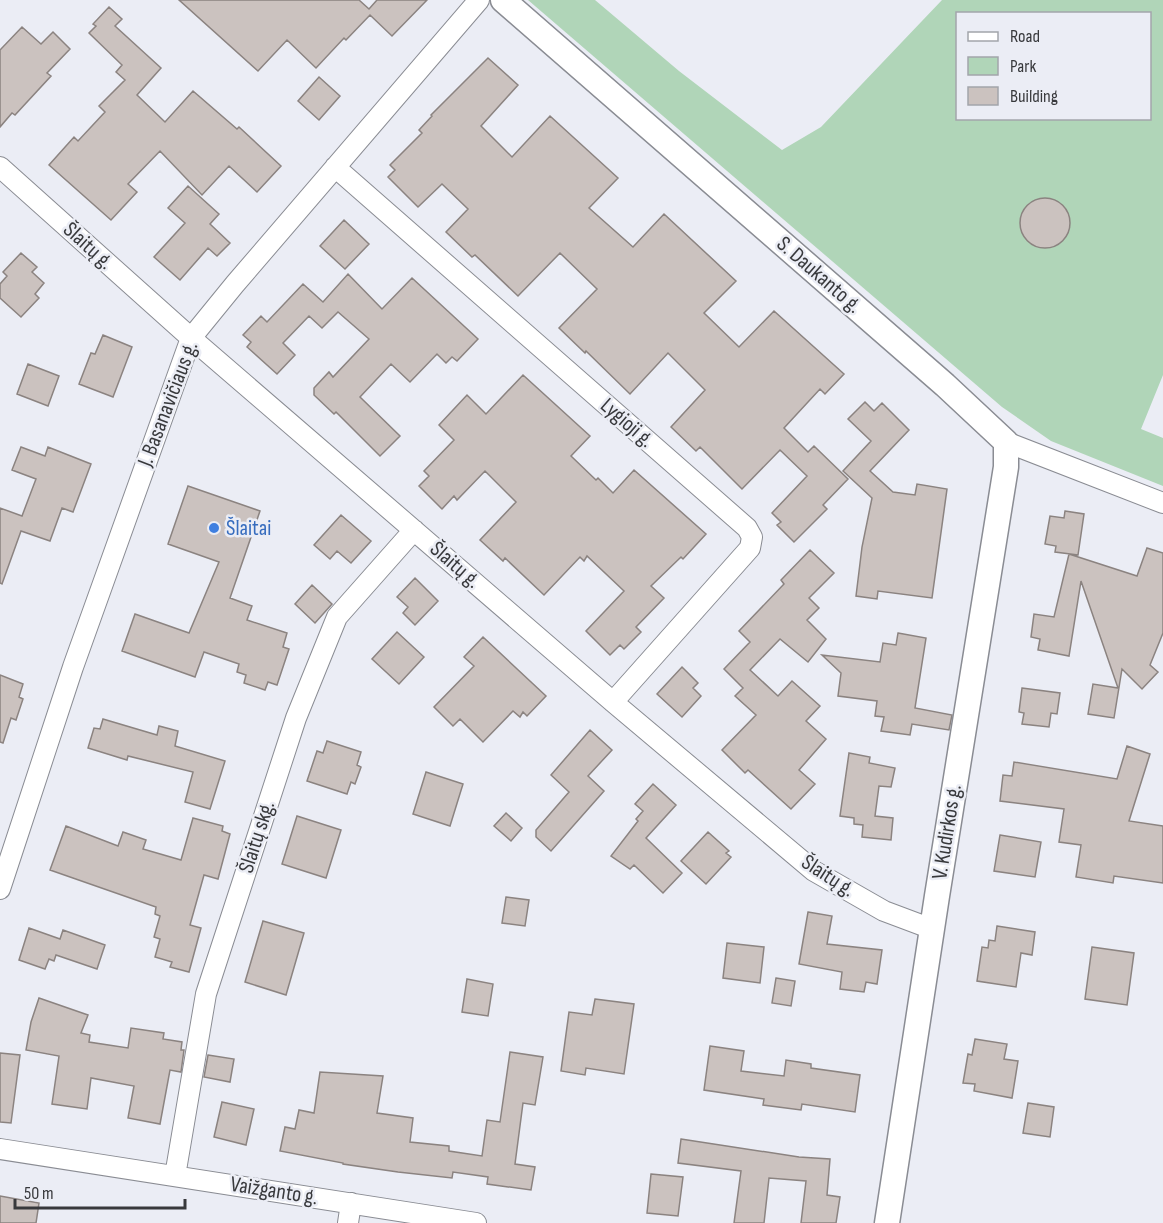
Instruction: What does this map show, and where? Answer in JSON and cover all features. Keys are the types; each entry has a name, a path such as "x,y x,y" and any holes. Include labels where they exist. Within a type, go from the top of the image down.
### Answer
{"street":[{"name":"J. Basanavičiaus g.","path":"0,889 73,667 191,338 479,0"},
{"name":"S. Daukanto g.","path":"503,0 961,399 1006,442 1163,503"},
{"name":"Šlaitų g.","path":"0,167 191,338 613,702 814,871 884,911 932,929"},
{"name":"Lygioji g.","path":"335,167 747,528 752,537 750,548 613,702"},
{"name":"V. Kudirkos g.","path":"887,1223 1006,467 1006,442"},
{"name":"Šlaitų skg.","path":"175,1176 206,994 296,718 337,617 414,530"},
{"name":"Vaižganto g.","path":"0,1149 175,1176 350,1213 476,1223"}],"green space":[{"path":"528,0 595,0 679,71 782,150 821,127 942,0 1163,0 1163,375 1141,429 1163,438 1163,486 1051,441 1002,407"}],"building":[{"path":"179,0 359,0 369,9 377,0 427,0 392,36 370,15 316,68 287,40 258,71"},
{"path":"109,7 122,19 115,26 161,68 137,95 165,122 193,91 237,129 239,127 281,166 257,192 229,166 202,195 160,151 128,184 137,192 111,220 49,165 74,137 78,141 105,112 99,106 125,80 116,72 122,65 89,33 96,26 93,24"},
{"path":"22,27 41,44 53,32 70,49 47,73 51,76 15,115 12,113 0,127 0,50"},
{"path":"488,58 518,85 481,126 512,157 550,116 618,178 589,208 633,247 664,214 736,281 704,313 739,347 774,311 844,374 825,394 820,389 784,428 808,452 814,446 848,479 823,505 827,509 794,542 777,525 781,522 772,513 807,476 780,450 742,489 700,447 696,451 671,427 705,390 668,353 630,394 559,328 597,289 560,253 518,296 475,255 472,257 446,232 468,209 442,184 418,207 388,177 395,170 390,165 422,133 419,130 431,115"},
{"path":"319,77 340,96 319,120 298,101"},
{"path":"188,186 219,214 210,224 230,243 217,256 208,248 180,280 154,257 185,223 168,208"},
{"path":"1040,198 1050,198 1063,205 1070,218 1070,228 1063,241 1050,248 1040,248 1031,244 1024,237 1020,228 1020,218 1024,209 1031,202"},
{"path":"344,220 369,244 345,269 320,246"},
{"path":"21,253 37,267 32,272 44,283 35,294 39,298 21,317 0,298 0,284 7,276 3,272"},
{"path":"348,274 382,309 412,278 478,339 457,361 452,357 446,363 437,354 410,382 391,364 360,397 400,436 380,456 336,412 334,414 314,395 314,388 329,372 333,377 369,339 338,312 322,328 309,316 283,343 295,355 277,374 247,347 251,342 243,335 261,316 267,322 303,284 323,302"},
{"path":"103,335 132,347 113,397 79,384 91,353 95,354"},
{"path":"28,364 59,376 48,406 17,394"},
{"path":"523,375 590,436 571,456 596,480 598,478 613,493 634,470 706,534 683,559 681,557 651,586 664,598 636,627 641,632 624,649 620,645 610,655 586,631 624,591 587,556 584,561 580,557 544,595 505,558 503,561 480,540 516,502 485,471 457,500 454,496 442,509 419,486 429,476 424,471 454,440 439,425 467,395 486,414"},
{"path":"865,402 874,411 882,403 909,430 870,471 893,492 915,495 917,484 947,489 932,598 878,591 877,599 856,596 862,547 872,498 843,471 871,441 848,419"},
{"path":"21,447 45,456 48,447 91,464 73,512 62,508 50,541 21,531 2,584 0,583 0,508 22,516 36,479 12,470"},
{"path":"188,486 260,511 230,598 252,606 247,620 287,633 283,647 289,649 277,685 268,682 265,690 244,683 246,675 237,672 239,664 204,652 195,677 122,651 135,614 189,633 219,562 168,544"},
{"path":"1065,511 1084,514 1078,555 1055,552 1056,546 1045,544 1050,516 1064,518"},
{"path":"341,515 371,541 351,563 337,551 330,559 314,545"},
{"path":"1147,548 1163,553 1163,633 1150,665 1158,672 1142,689 1122,669 1114,718 1088,714 1093,684 1118,688 1081,581 1069,656 1038,650 1040,639 1031,637 1034,614 1054,617 1069,554 1137,576"},
{"path":"810,550 834,573 809,598 819,608 807,620 826,639 808,662 780,639 750,670 778,696 792,681 820,706 806,721 826,739 799,770 815,784 791,809 748,770 745,773 722,750 756,715 735,696 743,688 724,669 750,642 739,631 784,584 781,580"},
{"path":"415,578 438,601 415,625 403,613 408,607 397,597"},
{"path":"312,585 332,604 315,623 295,604"},
{"path":"397,632 424,657 399,684 372,659"},
{"path":"898,633 926,638 915,708 952,715 949,730 912,724 910,735 881,731 884,717 875,716 877,701 838,696 841,673 822,655 880,662 883,643 896,645"},
{"path":"483,637 546,696 527,716 523,712 520,717 513,711 483,742 460,719 453,726 434,707 474,666 464,657"},
{"path":"682,667 698,683 693,688 701,696 682,717 657,694"},
{"path":"0,675 23,684 19,697 23,699 16,720 11,718 3,743 0,742"},
{"path":"1022,688 1060,693 1057,714 1051,713 1049,727 1022,724 1024,713 1019,712"},
{"path":"103,719 157,735 159,726 178,731 175,746 225,761 210,809 185,802 193,772 128,756 127,760 88,748 94,728 100,729"},
{"path":"590,730 612,750 588,776 604,791 551,851 536,837 536,830 569,792 551,775"},
{"path":"327,741 361,752 357,765 361,767 355,784 351,782 347,794 307,781 317,751 323,753"},
{"path":"1127,746 1150,754 1129,821 1163,826 1163,883 1114,876 1113,883 1076,877 1081,845 1059,842 1064,809 1000,801 1003,775 1012,776 1014,762 1117,779"},
{"path":"849,753 870,757 869,763 895,768 891,787 879,786 875,816 893,818 891,840 862,837 863,825 854,824 854,818 840,816"},
{"path":"426,772 463,784 450,826 413,814"},
{"path":"653,784 676,805 646,838 682,873 663,893 634,865 630,869 611,856 638,821 636,819 643,811 635,804"},
{"path":"506,813 522,828 511,841 494,826"},
{"path":"297,816 341,830 326,878 282,864"},
{"path":"193,818 223,826 222,831 230,834 218,879 204,875 190,925 201,928 189,972 170,967 172,962 155,957 160,939 154,937 160,916 155,914 156,907 50,870 66,826 118,846 123,832 146,840 143,849 181,860"},
{"path":"708,832 729,851 726,853 731,857 706,884 681,861"},
{"path":"1000,835 1041,842 1035,877 994,871"},
{"path":"506,897 529,900 525,926 502,923"},
{"path":"808,912 832,916 827,944 882,950 877,984 866,982 864,992 840,989 842,972 799,964"},
{"path":"263,921 304,933 286,995 245,982"},
{"path":"997,926 1035,932 1032,955 1021,953 1016,987 977,981 982,947 988,948 989,940 995,941"},
{"path":"29,928 60,939 63,930 105,945 97,969 56,955 54,961 49,959 45,969 19,960"},
{"path":"727,943 764,947 760,983 723,978"},
{"path":"1092,947 1134,953 1127,1005 1085,999"},
{"path":"776,978 795,981 791,1006 772,1003"},
{"path":"467,979 493,984 488,1016 462,1012"},
{"path":"39,998 88,1015 81,1033 90,1035 89,1042 128,1048 131,1028 164,1033 163,1039 182,1042 181,1050 184,1050 181,1072 170,1070 160,1124 128,1118 134,1086 91,1078 87,1109 52,1104 59,1056 26,1050 31,1022"},
{"path":"595,999 634,1004 624,1074 586,1068 585,1075 561,1071 569,1012 592,1015"},
{"path":"975,1039 1007,1044 1004,1059 1018,1061 1012,1098 974,1091 975,1084 963,1083 968,1054 972,1055"},
{"path":"710,1046 744,1051 741,1071 784,1076 786,1060 811,1064 811,1068 860,1075 855,1112 802,1104 801,1110 763,1105 764,1099 704,1090"},
{"path":"510,1052 543,1057 535,1105 523,1103 515,1164 535,1167 531,1190 487,1184 488,1177 453,1172 452,1178 398,1172 280,1151 285,1127 295,1129 299,1110 314,1113 320,1072 383,1076 377,1113 413,1118 410,1142 449,1146 449,1151 482,1156 487,1120 500,1122"},
{"path":"0,1053 20,1055 11,1123 0,1122"},
{"path":"208,1055 234,1059 230,1082 204,1077"},
{"path":"222,1102 254,1109 246,1145 214,1137"},
{"path":"1028,1103 1054,1107 1050,1137 1023,1133"},
{"path":"681,1139 799,1157 830,1159 827,1195 840,1197 836,1223 801,1223 806,1181 769,1178 764,1223 734,1223 741,1171 678,1163"},
{"path":"651,1174 683,1177 678,1216 647,1213"},
{"path":"0,1196 39,1203 36,1223 0,1223"}],"place":[{"name":"Šlaitai","path":"214,528"}]}
